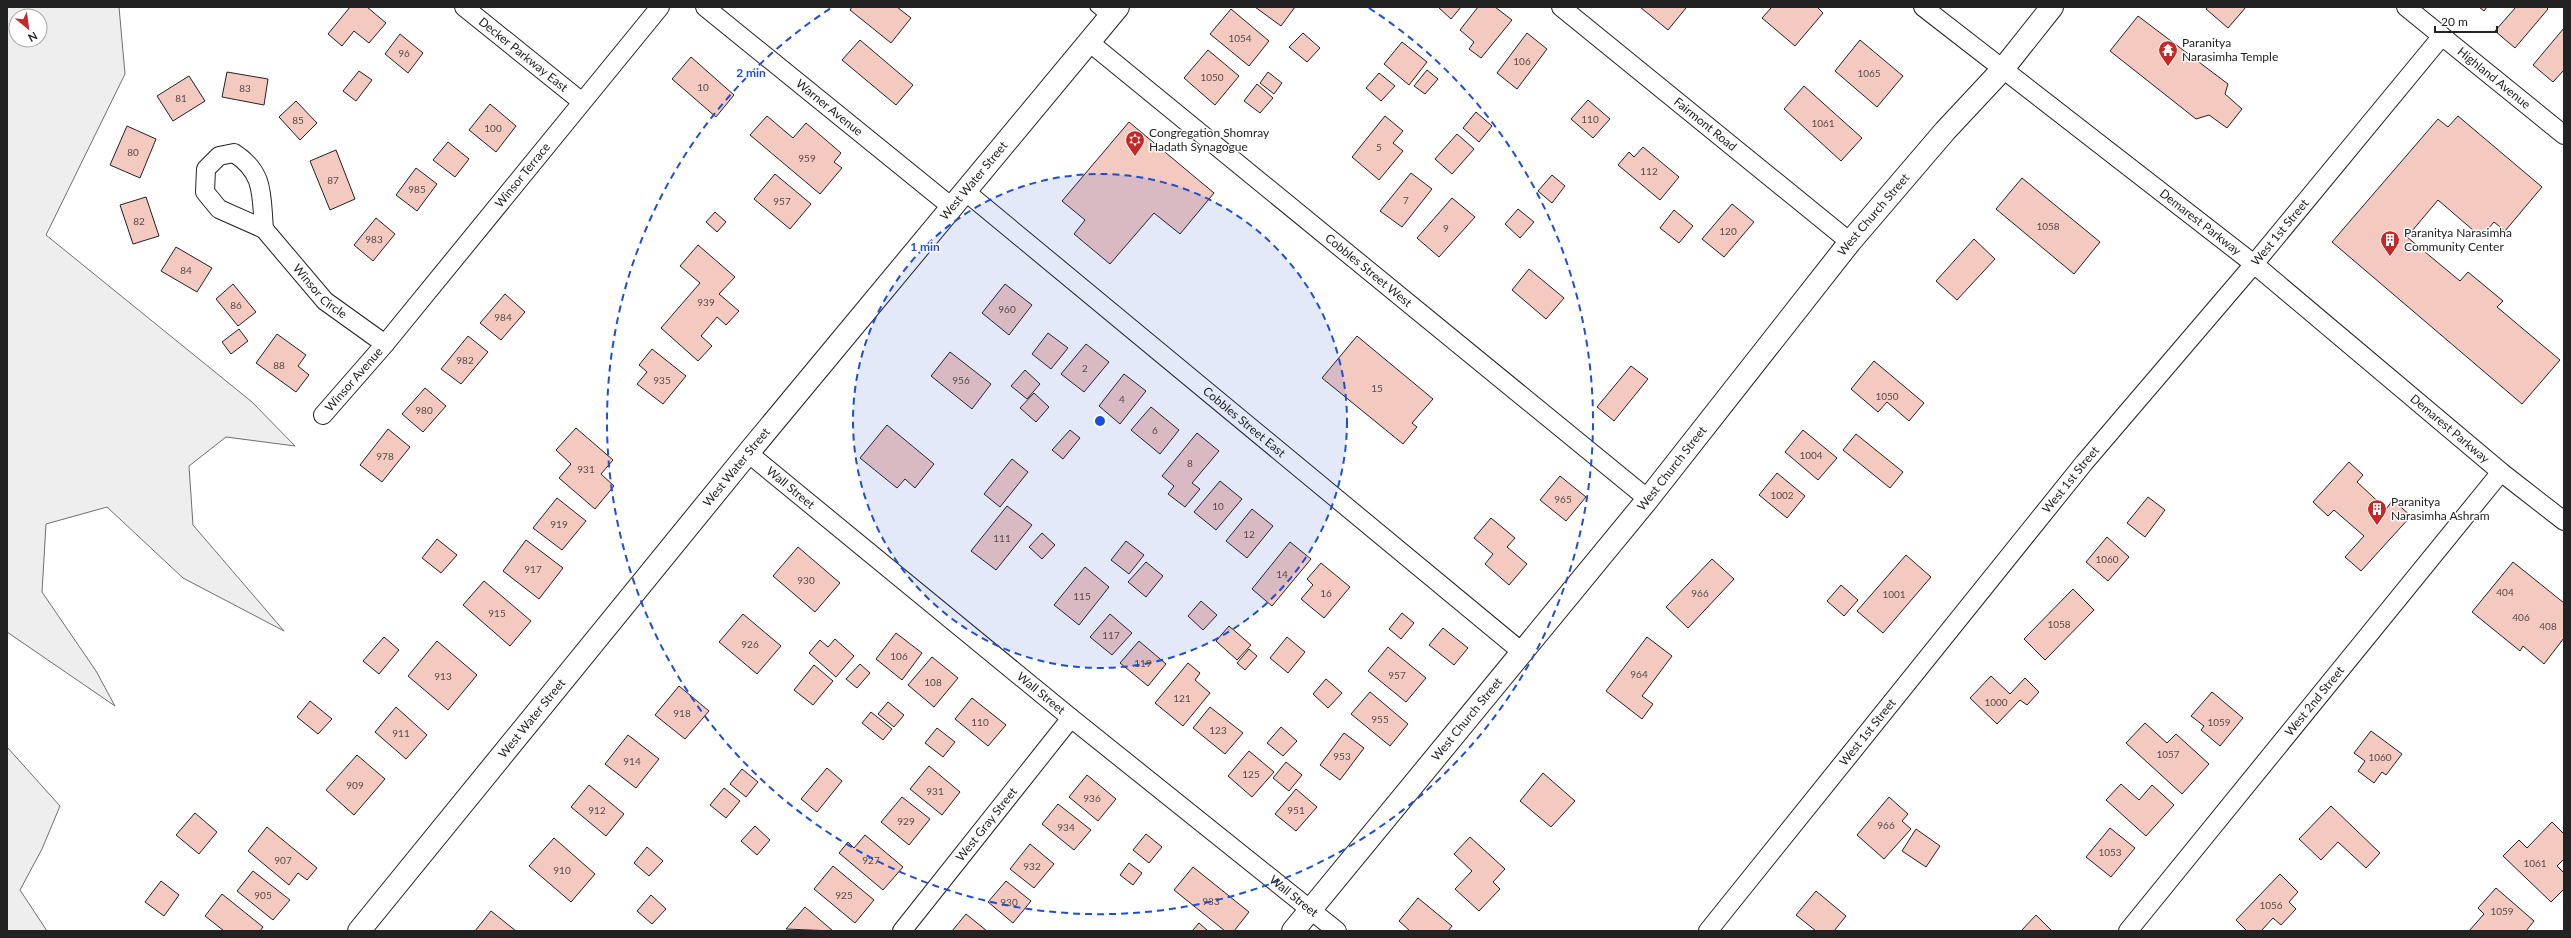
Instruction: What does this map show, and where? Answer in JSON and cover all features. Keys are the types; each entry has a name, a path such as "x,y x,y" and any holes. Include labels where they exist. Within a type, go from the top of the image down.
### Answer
{"main road":[{"name":"West Church Street","path":"1292,931 1648,499 1850,242 1945,131 2002,70 2052,7"},
{"name":"West Water Street","path":"359,931 748,453 953,208 1089,42 1107,11"}],"street":[{"name":"Decker Parkway East","path":"464,7 582,102"},
{"name":"Winsor Terrace","path":"385,344 660,7"},
{"name":"Warner Avenue","path":"705,7 953,208"},
{"name":"Fairmont Road","path":"1561,7 1850,242"},
{"name":"Demarest Parkway","path":"1923,7 2002,70 2254,264 2501,472 2564,521"},
{"name":"Highland Avenue","path":"2406,7 2564,135"},
{"name":"West 1st Street","path":"1708,931 2084,463 2254,264 2442,36"},
{"name":"Cobbles Street West","path":"1089,42 1648,499"},
{"name":"Cobbles Street East","path":"966,192 1522,652"},
{"name":"Winsor Circle","path":"264,229 326,301 385,344"},
{"name":"Winsor Avenue","path":"323,415 385,344"},
{"name":"Wall Street","path":"748,453 1071,718 1337,931"},
{"name":"West 2nd Street","path":"2128,931 2501,472"},
{"name":"West Gray Street","path":"902,931 1071,718"}],"shaded area":[{"path":"7,7 119,7 125,74 46,235 252,402 295,446 226,437 189,466 193,525 284,631 183,578 107,507 46,524 42,592 96,671 115,706 7,632"},
{"path":"7,747 60,806 42,849 20,890 47,931 7,931"}],"building":[{"path":"350,7 367,7 386,23 369,43 354,31 342,46 328,34"},
{"path":"852,7 897,7 911,18 891,43 850,10"},
{"path":"1255,7 1295,7 1281,26"},
{"path":"1438,7 1461,7 1451,19"},
{"path":"1478,7 1495,7 1512,20 1481,58 1469,49 1474,42 1460,30"},
{"path":"1640,7 1685,7 1686,8 1668,30"},
{"path":"1772,7 1817,7 1823,13 1795,46 1762,18"},
{"path":"2208,7 2246,7 2228,28 2206,9"},
{"path":"2479,7 2487,7 2484,11"},
{"path":"2516,7 2546,7 2548,9 2515,48 2495,31"},
{"path":"1231,9 1269,41 1249,66 1210,34"},
{"name":"Paranitya Narasimha Temple","path":"2138,16 2228,84 2225,94 2242,109 2227,128 2209,115 2196,119 2110,51"},
{"path":"2564,28 2564,70 2553,82 2533,65"},
{"path":"1303,33 1320,48 1307,62 1289,47"},
{"path":"1527,33 1547,49 1517,89 1497,73"},
{"path":"400,34 423,53 408,73 385,54"},
{"path":"860,40 913,85 896,105 842,60"},
{"path":"1860,40 1903,76 1877,107 1835,71"},
{"path":"1402,42 1427,62 1409,85 1384,64"},
{"path":"1208,50 1239,76 1215,105 1184,78"},
{"path":"691,57 734,95 716,117 672,79"},
{"path":"1427,70 1438,79 1425,94 1414,86"},
{"path":"359,71 372,80 356,101 343,91"},
{"path":"227,72 268,79 264,105 222,97"},
{"path":"1268,72 1282,83 1274,94 1260,83"},
{"path":"1379,73 1395,86 1381,101 1366,88"},
{"path":"189,76 205,101 173,121 157,96"},
{"path":"1257,84 1273,98 1260,113 1244,101"},
{"path":"1804,86 1862,138 1841,161 1784,109"},
{"path":"1588,100 1610,119 1593,138 1571,119"},
{"path":"296,101 317,123 300,140 279,117"},
{"path":"490,104 516,126 496,152 469,130"},
{"path":"1476,112 1492,126 1479,142 1463,128"},
{"path":"767,116 793,138 806,123 841,153 834,162 842,168 820,194 750,135"},
{"path":"1385,116 1403,131 1393,143 1403,151 1379,180 1352,157"},
{"name":"Paranitya Narasimha Community Center","path":"2458,116 2542,187 2505,231 2494,222 2481,237 2438,200 2407,237 2460,281 2468,272 2503,301 2497,307 2560,360 2522,404 2332,242 2438,119 2448,127"},
{"name":"Congregation Shomray Hadath Synagogue","path":"1129,122 1214,193 1180,234 1154,213 1110,264 1074,234 1085,220 1062,201"},
{"path":"127,126 156,139 140,178 110,165"},
{"path":"1457,134 1474,149 1452,174 1435,159"},
{"path":"448,142 469,159 455,177 433,160"},
{"path":"1643,147 1679,177 1660,200 1618,165 1629,152 1634,157"},
{"path":"336,150 355,199 330,210 310,161"},
{"path":"416,168 437,184 417,211 396,195"},
{"path":"1411,173 1432,189 1402,227 1380,211"},
{"path":"775,174 811,204 790,229 754,199"},
{"path":"1552,175 1565,186 1552,203 1538,191"},
{"path":"2022,178 2100,242 2074,274 1996,209"},
{"path":"146,197 159,236 133,244 120,205"},
{"path":"1452,198 1475,217 1439,257 1417,238"},
{"path":"1732,204 1754,222 1724,257 1702,239"},
{"path":"1518,209 1534,222 1520,238 1505,224"},
{"path":"1674,210 1693,226 1679,243 1660,228"},
{"path":"715,212 726,222 717,232 706,222"},
{"path":"376,218 395,234 373,261 354,245"},
{"path":"1974,239 1995,259 1957,300 1936,281"},
{"path":"698,245 735,277 719,294 739,311 726,325 717,317 701,336 712,346 698,361 661,328 700,283 680,266"},
{"path":"176,247 212,268 197,292 161,271"},
{"path":"1529,269 1564,298 1546,319 1512,290"},
{"path":"233,284 256,312 238,326 216,299"},
{"path":"1005,284 1032,305 1009,335 982,313"},
{"path":"505,294 525,312 501,340 480,323"},
{"path":"239,329 248,341 231,354 222,342"},
{"path":"1048,333 1068,348 1051,369 1032,354"},
{"path":"277,334 306,355 298,366 309,375 296,392 256,363"},
{"path":"468,336 488,352 461,384 441,369"},
{"path":"1357,336 1433,399 1412,423 1417,427 1403,444 1322,378"},
{"path":"1086,344 1109,362 1084,392 1061,374"},
{"path":"652,349 686,376 663,404 637,384 647,372 639,365"},
{"path":"950,352 991,384 972,409 931,376"},
{"path":"1874,361 1924,403 1909,421 1887,402 1878,412 1851,389"},
{"path":"1631,366 1648,379 1614,421 1597,407"},
{"path":"1025,370 1040,384 1027,399 1011,386"},
{"path":"1124,374 1146,391 1120,424 1099,406"},
{"path":"425,388 446,406 423,432 402,414"},
{"path":"1034,393 1049,407 1036,422 1020,408"},
{"path":"1151,407 1179,430 1160,454 1131,430"},
{"path":"887,425 934,464 915,488 905,479 897,488 860,458"},
{"path":"576,428 613,460 601,474 614,486 595,509 559,478 571,464 556,450"},
{"path":"388,429 410,447 382,482 360,465"},
{"path":"1070,430 1080,438 1063,459 1052,450"},
{"path":"1803,430 1837,458 1818,480 1785,452"},
{"path":"1197,433 1219,451 1192,483 1200,489 1185,507 1168,494 1174,486 1162,476"},
{"path":"1856,434 1903,472 1890,488 1843,450"},
{"path":"1012,459 1028,472 1000,507 984,494"},
{"name":"Paranitya Narasimha Ashram","path":"2349,462 2363,475 2357,482 2386,509 2393,500 2411,516 2361,571 2345,557 2364,536 2334,510 2328,516 2313,502"},
{"path":"1777,473 1805,496 1787,518 1759,495"},
{"path":"1560,476 1586,497 1566,521 1540,500"},
{"path":"1220,481 1242,499 1216,530 1194,512"},
{"path":"2148,497 2165,510 2145,537 2127,523"},
{"path":"557,498 586,521 562,550 533,528"},
{"path":"1007,506 1032,525 996,570 971,551"},
{"path":"1252,509 1273,526 1247,558 1226,541"},
{"path":"1491,518 1515,538 1507,547 1527,564 1509,585 1485,564 1493,554 1474,538"},
{"path":"1042,533 1055,545 1042,559 1029,547"},
{"path":"2107,537 2129,557 2108,581 2086,562"},
{"path":"437,539 457,555 441,573 422,558"},
{"path":"526,540 563,568 539,599 503,571"},
{"path":"1126,541 1144,555 1129,574 1111,560"},
{"path":"1290,542 1311,559 1272,606 1252,589"},
{"path":"798,547 840,583 815,612 773,576"},
{"path":"1906,555 1931,577 1883,633 1857,611"},
{"path":"1712,559 1734,579 1688,628 1666,607"},
{"path":"1146,562 1163,576 1146,597 1128,582"},
{"path":"2513,562 2564,603 2564,638 2544,664 2523,646 2520,651 2472,612"},
{"path":"1321,563 1350,587 1324,618 1301,599 1313,585 1307,579"},
{"path":"1085,567 1109,587 1079,625 1054,605"},
{"path":"484,581 531,621 510,646 463,605"},
{"path":"1841,585 1858,600 1844,616 1827,601"},
{"path":"2073,589 2094,610 2045,660 2024,639"},
{"path":"1201,601 1217,615 1203,630 1188,616"},
{"path":"1402,613 1414,623 1401,639 1389,629"},
{"path":"743,614 781,646 757,674 719,642"},
{"path":"1110,614 1132,633 1112,655 1090,637"},
{"path":"1229,626 1251,645 1237,660 1216,641"},
{"path":"1443,628 1468,648 1454,665 1429,645"},
{"path":"896,633 922,653 902,680 876,659"},
{"path":"384,637 399,650 379,674 363,661"},
{"path":"1287,637 1305,652 1288,673 1270,658"},
{"path":"1647,637 1672,656 1642,696 1653,704 1642,719 1606,691"},
{"path":"835,639 854,656 836,677 809,653 820,640 828,647"},
{"path":"437,641 477,675 448,710 408,676"},
{"path":"1139,641 1166,664 1148,686 1120,663"},
{"path":"1388,647 1426,678 1406,702 1368,671"},
{"path":"1249,649 1257,656 1245,670 1237,663"},
{"path":"932,657 958,678 934,707 908,685"},
{"path":"1188,663 1200,673 1195,680 1210,693 1183,726 1155,703"},
{"path":"860,664 870,673 857,688 846,679"},
{"path":"814,665 833,681 813,705 794,690"},
{"path":"1991,676 2010,694 2025,678 2039,692 2027,705 2020,700 1997,724 1970,698"},
{"path":"1326,679 1342,693 1328,708 1313,694"},
{"path":"679,686 709,711 685,739 655,715"},
{"path":"1370,692 1408,724 1390,746 1351,714"},
{"path":"2212,692 2243,718 2220,746 2201,730 2204,726 2191,716"},
{"path":"972,698 1006,725 988,746 955,719"},
{"path":"310,701 332,719 318,734 297,717"},
{"path":"888,702 904,715 894,727 878,714"},
{"path":"396,707 427,735 406,759 375,732"},
{"path":"1210,707 1243,733 1225,754 1193,728"},
{"path":"871,712 892,729 883,740 862,723"},
{"path":"2145,723 2167,743 2176,734 2209,764 2182,794 2126,743"},
{"path":"1281,727 1297,741 1283,756 1267,743"},
{"path":"937,728 955,742 943,757 925,743"},
{"path":"2371,731 2402,754 2386,775 2382,772 2374,783 2358,771 2365,761 2354,753"},
{"path":"1344,733 1364,748 1340,780 1320,765"},
{"path":"628,735 659,759 636,788 605,764"},
{"path":"1249,751 1274,772 1252,797 1228,776"},
{"path":"357,755 385,779 354,815 326,790"},
{"path":"1286,762 1302,775 1289,791 1273,778"},
{"path":"929,766 960,792 942,815 910,789"},
{"path":"827,768 842,781 817,812 801,799"},
{"path":"742,769 758,782 746,797 730,784"},
{"path":"1543,773 1575,801 1551,827 1520,801"},
{"path":"1087,775 1116,799 1098,821 1069,797"},
{"path":"2121,784 2139,800 2152,785 2174,805 2146,836 2106,800"},
{"path":"589,785 624,814 606,836 571,807"},
{"path":"724,788 740,801 726,818 710,805"},
{"path":"1296,789 1317,807 1296,831 1275,814"},
{"path":"902,797 930,819 909,845 881,822"},
{"path":"1889,797 1908,814 1902,821 1911,829 1884,859 1857,835"},
{"path":"1058,804 1091,830 1074,850 1042,824"},
{"path":"2331,806 2380,853 2366,868 2338,842 2321,860 2299,839"},
{"path":"195,813 217,832 199,854 176,835"},
{"path":"2552,822 2564,834 2564,859 2557,866 2564,873 2564,889 2551,902 2503,856 2519,840 2527,848"},
{"path":"755,826 770,840 757,855 741,841"},
{"path":"267,827 317,868 307,880 298,873 289,885 248,851"},
{"path":"2110,828 2135,848 2111,877 2086,857"},
{"path":"1916,829 1940,846 1926,867 1902,851"},
{"path":"1146,834 1162,847 1149,863 1133,850"},
{"path":"865,835 903,867 883,890 839,853 848,842 854,848"},
{"path":"1470,837 1505,869 1493,882 1500,889 1479,911 1455,889 1472,871 1454,854"},
{"path":"554,838 595,874 571,902 529,866"},
{"path":"1030,844 1054,864 1034,888 1010,869"},
{"path":"647,847 663,861 649,876 634,863"},
{"path":"1129,863 1142,873 1133,885 1120,875"},
{"path":"833,866 874,900 855,923 814,889"},
{"path":"1193,867 1249,912 1234,931 1225,931 1174,890"},
{"path":"253,871 290,900 273,920 237,891"},
{"path":"2280,874 2298,892 2289,902 2296,909 2281,925 2273,918 2261,931 2247,931 2236,920"},
{"path":"161,881 179,895 164,916 145,902"},
{"path":"1006,881 1031,901 1013,923 988,902"},
{"path":"2496,888 2534,921 2526,931 2469,931 2484,914 2478,908"},
{"path":"1816,891 1846,916 1834,931 1816,931 1796,915"},
{"path":"222,894 263,927 260,931 224,931 205,916"},
{"path":"651,895 666,909 652,924 637,911"},
{"path":"1418,898 1452,926 1448,931 1410,931 1399,921"},
{"path":"805,907 833,931 786,929"},
{"path":"491,911 516,931 475,931"},
{"path":"966,914 987,931 952,931"},
{"path":"2036,915 2052,931 2021,931"},
{"path":"1199,923 1208,931 1192,931"}],"place":[{"name":"Paranitya Narasimha Temple","path":"2168,67"},
{"name":"Congregation Shomray Hadath Synagogue","path":"1135,157"},
{"name":"Paranitya Narasimha Community Center","path":"2390,257"},
{"name":"Paranitya Narasimha Ashram","path":"2377,526"}]}
